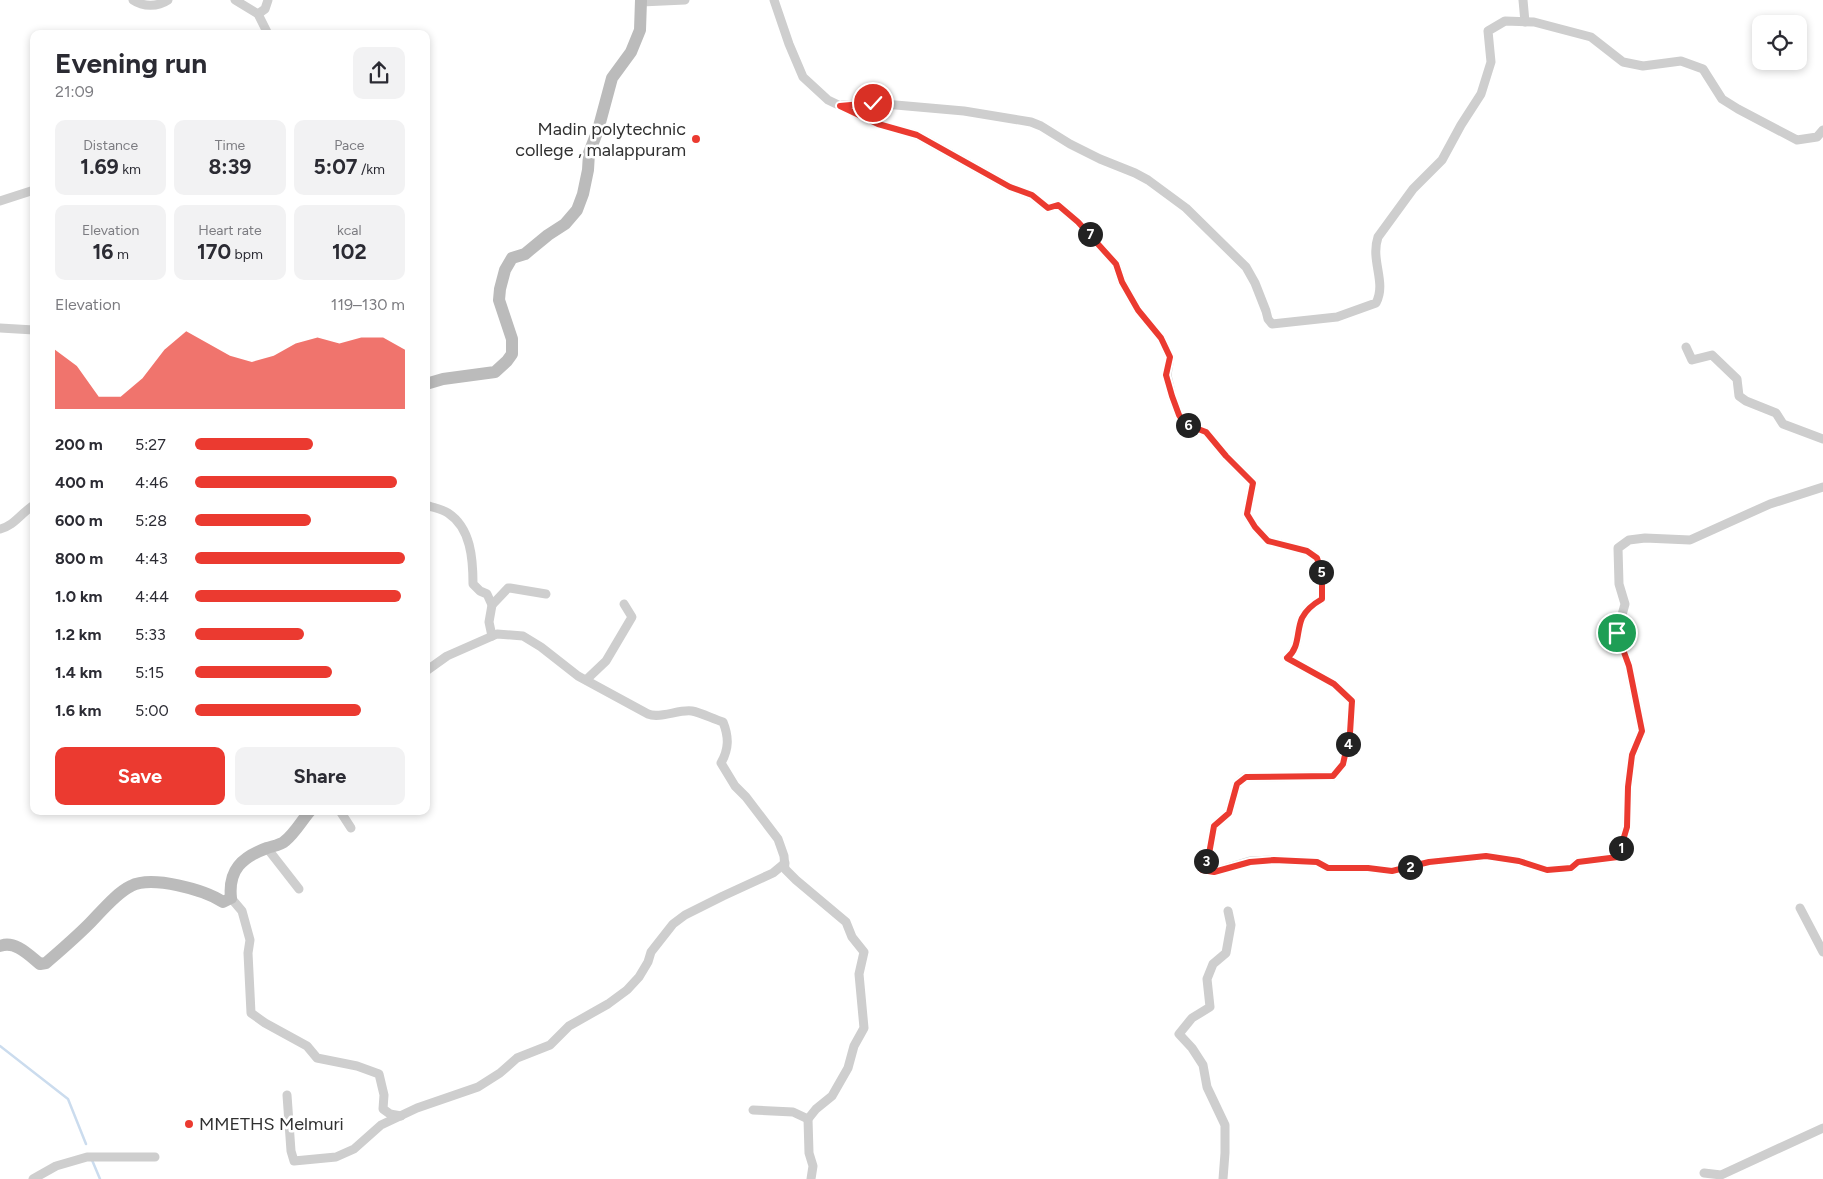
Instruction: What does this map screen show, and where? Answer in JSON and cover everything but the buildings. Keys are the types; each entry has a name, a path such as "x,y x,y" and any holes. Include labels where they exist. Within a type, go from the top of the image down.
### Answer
{"street":[{"path":"133,0 139,4 148,5 163,4 168,0"},
{"path":"234,0 258,14 266,30"},
{"path":"258,14 265,9 268,0"},
{"path":"430,383 443,379 495,372 512,354 512,339 499,300 505,270 512,258 526,254 548,234 565,224 577,210 583,194 589,153 598,130 612,78 631,52 640,30 641,1 685,0"},
{"path":"774,0 802,77 828,100 878,124 917,135 1010,187 1032,195 1048,208 1058,205 1078,222 1116,264 1122,282 1138,310 1161,338 1170,357 1166,375 1179,415 1185,424 1206,432 1226,456 1253,483 1247,514 1255,527 1268,541 1307,551 1317,558 1322,574 1322,599 1314,604 1303,616 1294,652 1287,658 1334,684 1352,701 1350,733 1343,764 1333,776 1246,777 1241,780 1237,784 1229,813 1214,826 1209,854 1202,870 1214,872 1250,862 1274,860 1311,861 1328,868 1368,868 1392,871 1429,862 1486,856 1519,861 1547,870 1571,868 1578,862 1618,857 1627,827 1628,787 1632,755 1642,731 1629,666 1617,633 1625,604 1619,584 1618,548 1629,540 1645,538 1690,540 1770,504 1823,486"},
{"path":"1523,0 1525,22"},
{"path":"840,106 873,103 964,110 1031,122 1081,150 1117,167 1136,173 1186,208 1246,267 1255,283 1268,319 1272,324 1337,317 1376,303 1379,297 1380,281 1375,263 1375,246 1378,238 1413,189 1442,160 1460,125 1481,94 1491,62 1488,31 1505,21 1534,22 1592,37 1623,62 1643,66 1681,60 1702,69 1722,99 1797,140 1817,137 1823,130"},
{"path":"0,201 30,191"},
{"path":"0,328 30,330"},
{"path":"1686,348 1692,360 1712,355 1722,363 1737,379 1740,396 1746,401 1776,412 1783,424 1823,439"},
{"path":"430,506 447,512 460,523 472,554 473,584 480,591 488,594 492,605 489,622 492,636"},
{"path":"0,529 12,525 23,512 30,508"},
{"path":"492,605 508,588 546,594"},
{"path":"586,680 606,661 632,617 624,604"},
{"path":"430,668 447,656 497,634 523,636 586,680 654,716 692,711 722,722 728,740 727,753 721,763 735,786 746,797 778,839 784,856 785,869 846,922 852,937 864,952 859,974 864,1028 854,1046 848,1068 832,1096 816,1109 808,1119 809,1153 813,1166 811,1179"},
{"path":"307,815 285,842 268,848 240,863 231,878 229,886 230,898 242,912 250,940 248,953 251,1012 265,1023 307,1046 317,1058 379,1074 384,1095 383,1109 390,1114 402,1116"},
{"path":"343,815 351,828"},
{"path":"268,848 299,889"},
{"path":"287,1095 291,1151 294,1161 336,1157 354,1149 381,1125 417,1108 478,1087 500,1073 517,1058 550,1045 569,1026 608,1004 627,990 639,977 648,962 651,952 673,924 685,915 773,873 785,863"},
{"path":"2,943 11,944 40,964 46,963 82,931 105,907 132,885 161,883 178,885 214,896 223,902 230,898"},
{"path":"1800,908 1823,952"},
{"path":"1223,1179 1225,1125 1207,1086 1203,1066 1192,1048 1179,1034 1192,1018 1210,1007 1207,979 1213,964 1226,952 1231,925 1228,911"},
{"path":"753,1110 793,1112 808,1119"},
{"path":"1704,1173 1721,1174 1823,1128"},
{"path":"33,1179 56,1166 87,1158 155,1157"}],"waterway":[{"path":"0,1046 68,1099 86,1144"},
{"path":"92,1160 100,1179"}],"place":[{"name":"Madin polytechnic college , malappuram","path":"696,139"},
{"name":"MMETHS Melmuri","path":"189,1124"}],"route":[{"path":"873,103 840,106 878,124 917,135 1010,187 1032,195 1048,208 1058,205 1078,222 1116,264 1122,282 1138,310 1161,338 1170,357 1166,375 1179,415 1185,424 1206,432 1226,456 1253,483 1247,514 1255,527 1268,541 1307,551 1317,558 1322,574 1322,599 1314,604 1303,616 1294,652 1287,658 1334,684 1352,701 1350,733 1343,764 1333,776 1246,777 1237,784 1229,813 1214,826 1209,854 1202,870 1214,872 1250,862 1306,860 1317,862 1328,868 1368,868 1392,871 1429,862 1486,856 1519,861 1547,870 1571,868 1578,862 1618,857 1627,827 1628,787 1632,755 1642,731 1629,666 1617,633"}]}
